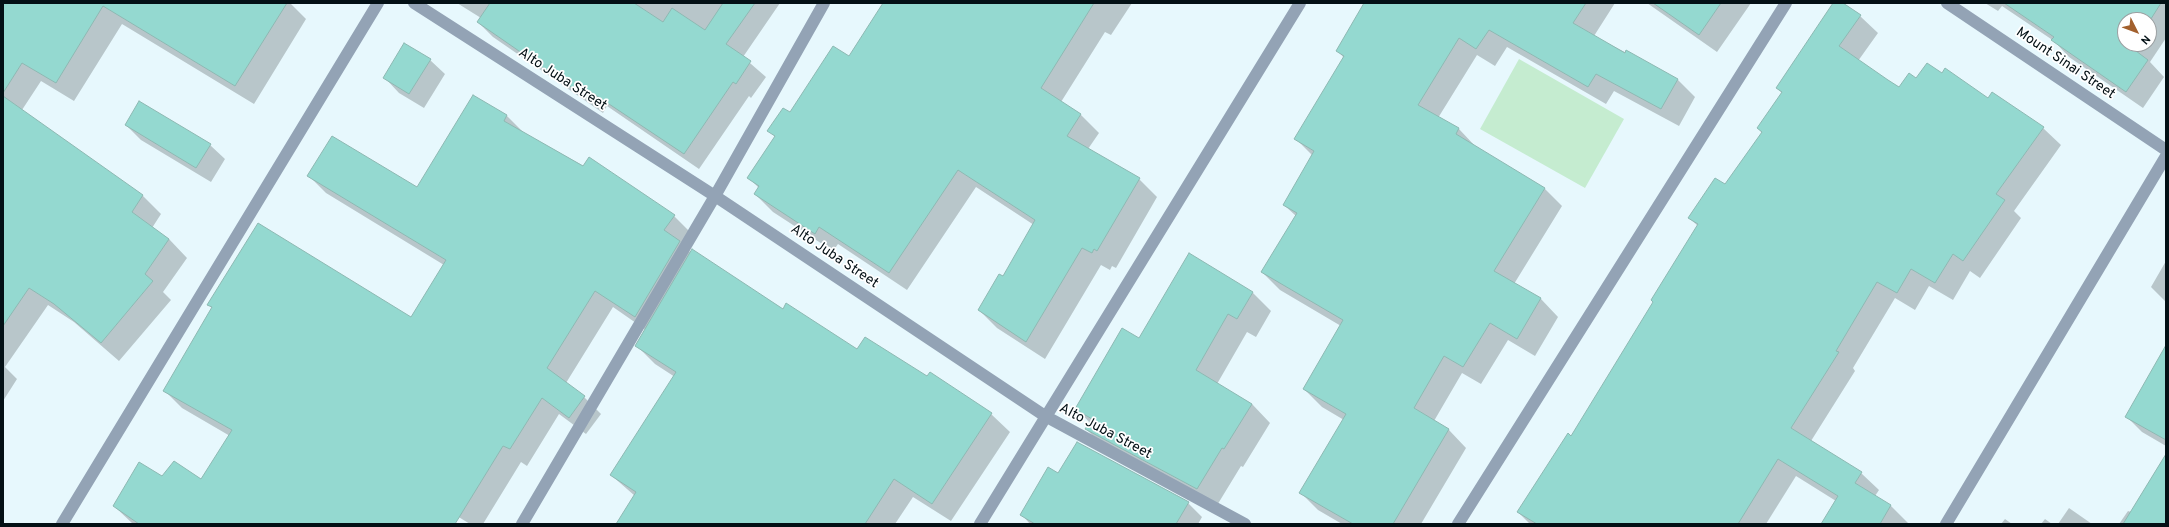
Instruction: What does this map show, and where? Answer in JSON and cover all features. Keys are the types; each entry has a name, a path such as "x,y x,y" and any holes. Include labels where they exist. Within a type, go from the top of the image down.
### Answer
{"street":[{"path":"62,524 378,3"},
{"name":"Alto Juba Street","path":"414,3 715,196 1045,416 1245,524"},
{"path":"522,524 715,196 824,3"},
{"path":"980,524 1300,3"},
{"path":"1458,524 1786,3"},
{"name":"Mount Sinai Street","path":"1946,3 2166,150"},
{"path":"1946,524 2166,156"}],"green space":[{"path":"1519,59 1624,119 1585,188 1480,129"}],"building":[{"path":"3,3 287,3 235,86 103,6 56,83 22,63 3,93"},
{"path":"490,3 634,3 663,22 672,8 705,30 723,3 755,3 726,44 751,61 736,84 733,82 684,154 591,92 587,98 477,22"},
{"path":"883,3 1094,3 1041,88 1081,114 1067,136 1140,178 1097,251 1094,249 1092,253 1082,248 1026,342 978,310 999,274 1003,276 1035,220 958,170 889,273 819,227 815,234 754,194 759,186 747,178 775,136 767,131 783,108 790,112 833,46 849,56"},
{"path":"1364,3 1586,3 1573,23 1625,53 1626,50 1678,79 1661,109 1596,74 1588,87 1489,30 1476,49 1459,38 1418,105 1459,128 1456,134 1545,188 1494,271 1541,298 1517,339 1490,323 1463,367 1444,356 1414,408 1449,429 1393,524 1353,524 1299,493 1346,414 1303,389 1343,320 1261,272 1297,213 1283,205 1314,151 1294,139 1344,56 1336,51"},
{"path":"1653,3 1721,3 1699,35"},
{"path":"1833,3 1843,3 1861,15 1839,46 1899,87 1909,73 1916,78 1927,63 1942,73 1945,68 1988,98 1992,92 2044,127 1996,194 2005,200 1963,261 1953,254 1935,283 1911,269 1897,293 1877,282 1836,351 1839,352 1791,428 1862,472 1855,483 1891,505 1880,524 1821,524 1838,496 1778,459 1738,524 1537,524 1517,512 1568,433 1571,436 1653,302 1651,300 1698,224 1688,218 1715,178 1725,184 1762,132 1757,128 1782,92 1776,88"},
{"path":"2004,3 2161,3 2155,12 2117,12 2117,52 2137,52 2148,60 2126,92 2051,40 2054,37"},
{"path":"404,43 431,59 409,94 383,78"},
{"path":"473,95 507,115 504,121 583,166 589,157 675,215 664,230 680,241 635,317 595,291 547,368 585,396 569,418 542,398 510,449 503,446 455,524 139,524 113,506 139,462 162,476 174,461 201,479 232,430 163,391 212,307 207,305 258,223 411,317 446,260 307,176 332,136 417,187"},
{"path":"3,96 143,195 132,212 169,239 145,274 153,281 101,343 54,304 29,288 3,326"},
{"path":"139,101 211,144 196,168 125,125"},
{"path":"692,249 783,309 786,303 857,349 865,337 927,376 930,372 992,413 932,504 894,479 865,524 616,524 636,492 610,475 676,372 635,346"},
{"path":"1189,253 1253,292 1237,319 1228,314 1196,370 1252,404 1224,449 1222,448 1197,489 1085,429 1092,419 1075,409 1122,328 1139,338"},
{"path":"2166,345 2166,440 2125,417"},
{"path":"1077,442 1189,502 1176,524 1035,524 1020,515 1048,467 1058,473"},
{"path":"2166,454 2166,524 2123,524"}]}
